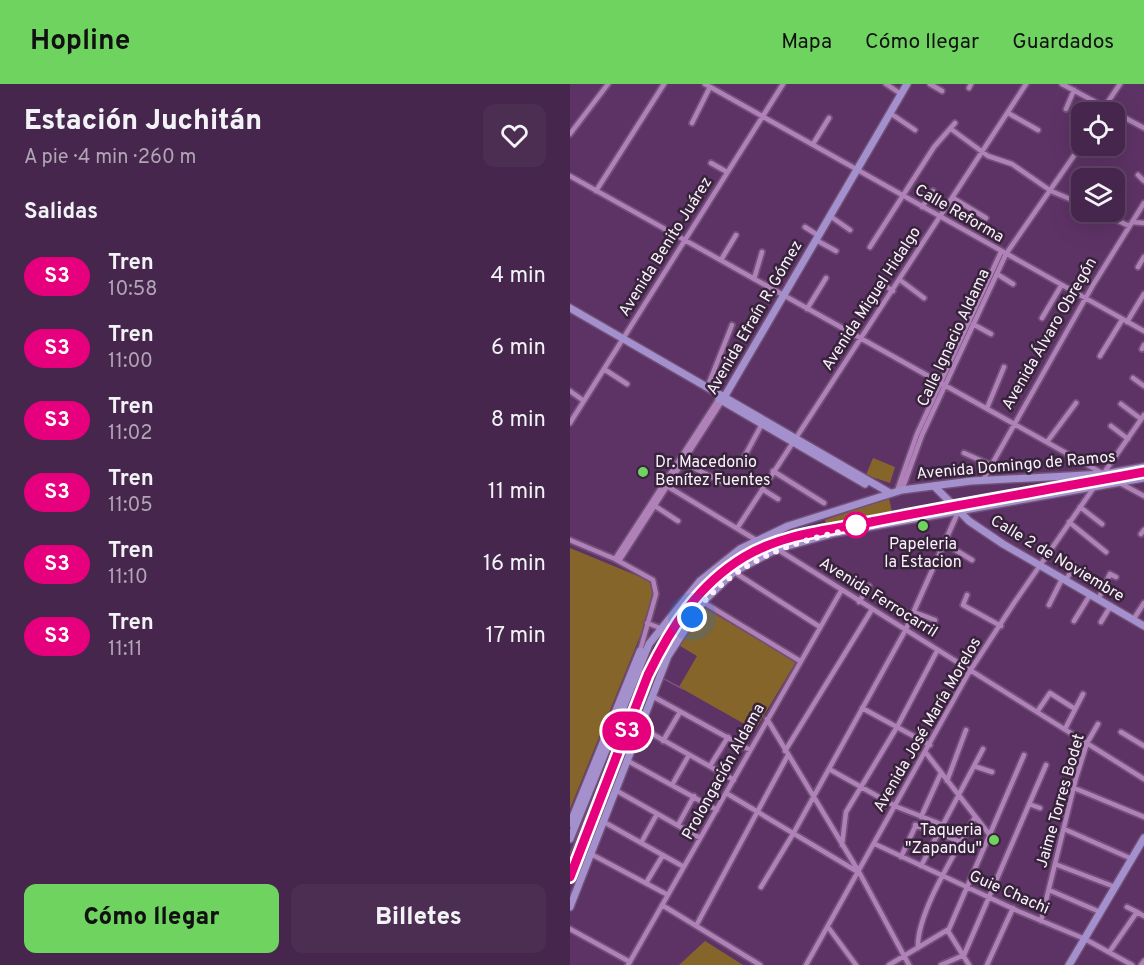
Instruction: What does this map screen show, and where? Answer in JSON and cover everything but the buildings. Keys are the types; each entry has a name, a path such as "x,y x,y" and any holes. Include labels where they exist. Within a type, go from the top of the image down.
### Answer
{"street":[{"path":"570,134 608,84"},
{"path":"596,191 663,86 655,84"},
{"name":"Avenida Benito Juárez","path":"570,423 783,84"},
{"path":"886,84 901,94"},
{"name":"Avenida Efraín R. Gómez","path":"617,560 718,395 783,296 907,84"},
{"path":"930,84 942,91"},
{"name":"Avenida Miguel Hidalgo","path":"738,528 1026,84"},
{"path":"1062,84 1096,102"},
{"path":"1108,102 1120,84"},
{"path":"692,123 706,85"},
{"name":"Calle Reforma","path":"706,85 1144,331"},
{"path":"1066,109 1074,90"},
{"path":"890,113 915,130"},
{"path":"1008,113 1038,130"},
{"path":"813,144 829,118"},
{"path":"1125,118 1144,128"},
{"path":"870,247 934,147 955,123"},
{"path":"951,129 983,152 1012,165 1051,191 1071,199"},
{"name":"Calle Ignacio Aldama","path":"894,492 1003,253 1051,191 1074,156"},
{"path":"711,163 727,172"},
{"path":"1138,175 1144,181"},
{"path":"570,176 1104,474"},
{"path":"922,207 933,191"},
{"path":"953,198 986,218"},
{"name":"Avenida Álvaro Obregón","path":"983,480 1085,299 1144,203"},
{"path":"830,216 850,230"},
{"path":"1125,222 1131,224 1144,223"},
{"path":"805,227 837,251"},
{"path":"721,260 736,235"},
{"path":"754,279 762,252"},
{"name":"Calle Ignacio Aldama","path":"973,320 997,274 1003,253"},
{"path":"1138,267 1144,257"},
{"path":"997,274 1013,284"},
{"path":"807,309 826,279"},
{"path":"900,280 924,298"},
{"path":"881,283 893,291"},
{"path":"1042,318 1061,286"},
{"path":"1100,356 1144,294"},
{"path":"570,308 874,487 894,492"},
{"path":"973,320 991,334"},
{"path":"718,395 732,325"},
{"path":"987,408 1004,367"},
{"path":"604,369 627,384"},
{"path":"1133,378 1144,386"},
{"path":"570,391 585,401"},
{"path":"718,395 762,424 794,441"},
{"name":"Avenida Efraín R. Gómez","path":"617,560 684,463 718,395"},
{"path":"1047,442 1076,403"},
{"path":"1121,404 1143,417"},
{"name":"Avenida José María Morelos","path":"806,965 970,671 1069,522 1143,417"},
{"path":"742,461 762,424"},
{"path":"1111,426 1128,439"},
{"path":"964,453 991,465"},
{"path":"684,463 722,482"},
{"name":"Avenida Domingo de Ramos","path":"570,839 643,652 700,581 719,564 756,540 819,515 894,492 983,480 1104,474 1144,467"},
{"path":"773,471 824,503"},
{"path":"570,907 668,656 703,602 734,572 777,549 835,533 1144,478"},
{"path":"663,483 756,540"},
{"path":"1119,483 1144,496"},
{"path":"934,486 959,510"},
{"path":"874,487 874,499"},
{"path":"762,489 778,499"},
{"path":"655,506 678,521"},
{"path":"1080,507 1102,524"},
{"path":"761,887 793,834 905,631 959,510"},
{"name":"Calle 2 de Noviembre","path":"959,510 969,521 994,538 1144,626"},
{"path":"1069,522 1106,552"},
{"path":"570,540 617,560 653,580 656,594 647,623 643,652"},
{"path":"944,543 972,560"},
{"name":"Avenida Ferrocarril","path":"777,549 871,611 1144,779"},
{"path":"1049,605 1075,566"},
{"path":"734,572 820,627"},
{"path":"1098,600 1110,574 1116,577"},
{"path":"859,602 869,586"},
{"name":"Prolongación Aldama","path":"629,963 841,591"},
{"path":"963,605 967,595"},
{"path":"1074,621 1090,595"},
{"path":"703,602 800,661"},
{"path":"1133,620 1144,603"},
{"path":"955,607 963,605 1001,626"},
{"path":"1101,622 1110,607"},
{"path":"696,926 787,753 871,611"},
{"path":"914,612 935,620"},
{"path":"647,623 660,628"},
{"path":"842,848 846,812 897,727 937,651"},
{"path":"1037,712 1050,693 1075,709"},
{"path":"1065,729 1083,694"},
{"path":"652,696 750,750"},
{"path":"862,708 930,745"},
{"path":"663,741 680,712"},
{"path":"768,719 842,848 859,873 909,965"},
{"name":"Jaime Torres Bodet","path":"1041,921 1087,743 1098,724"},
{"path":"640,727 734,780"},
{"path":"947,781 966,730"},
{"path":"1121,732 1144,746"},
{"path":"710,766 728,737"},
{"path":"921,866 982,749"},
{"name":"Avenida Domingo de Ramos","path":"570,824 603,752"},
{"path":"926,753 989,834"},
{"path":"672,784 689,755"},
{"path":"889,965 948,931 1024,755"},
{"path":"628,761 717,810"},
{"path":"941,965 964,955 1046,765"},
{"path":"974,766 992,772"},
{"path":"828,769 895,806 943,825"},
{"path":"901,857 941,773"},
{"path":"1074,788 1144,817"},
{"path":"617,791 700,838"},
{"path":"726,793 859,873"},
{"path":"678,825 694,796"},
{"path":"1029,804 1040,808"},
{"path":"641,843 657,814"},
{"path":"918,948 920,928 943,876 975,817"},
{"path":"604,822 684,867"},
{"path":"915,825 961,842"},
{"path":"1064,829 1132,859"},
{"path":"1069,965 1144,838"},
{"name":"Guie Chachi","path":"875,844 1085,939 1132,965"},
{"path":"591,854 668,895"},
{"path":"646,883 663,855"},
{"path":"1055,864 1115,887"},
{"path":"1049,890 1100,912"},
{"path":"662,905 760,965"},
{"path":"1127,907 1144,916"},
{"path":"987,965 1013,908"},
{"path":"1110,951 1137,912"},
{"path":"828,927 856,965"},
{"path":"570,929 629,963"},
{"path":"948,931 969,965"},
{"path":"1141,965 1144,961"}],"shaded area":[{"path":"873,458 895,467 890,483 866,475"},
{"path":"889,498 892,512 826,526 825,520"},
{"path":"570,548 650,581 653,596 643,629 570,809"},
{"path":"703,607 796,662 755,730 679,687 697,656 680,646"},
{"path":"705,941 743,965 679,965"}],"waterway":[{"path":"570,854 657,644"},
{"path":"664,679 683,689"}],"railway":[{"path":"570,877 648,675 660,652 672,630 700,593 735,563 781,539 1144,472"}],"train":[{"name":"S3","path":"570,877 648,675 664,643 695,598 709,582 727,568 745,556 781,539 1144,472"}],"place":[{"name":"Dr. Macedonio Benítez Fuentes","path":"643,472"},
{"name":"Papeleria la Estacion","path":"923,526"},
{"name":"Taqueria \"Zapandu\"","path":"994,840"}],"route":[{"path":"692,617 717,586 754,560 777,549 853,529 856,525"}]}
